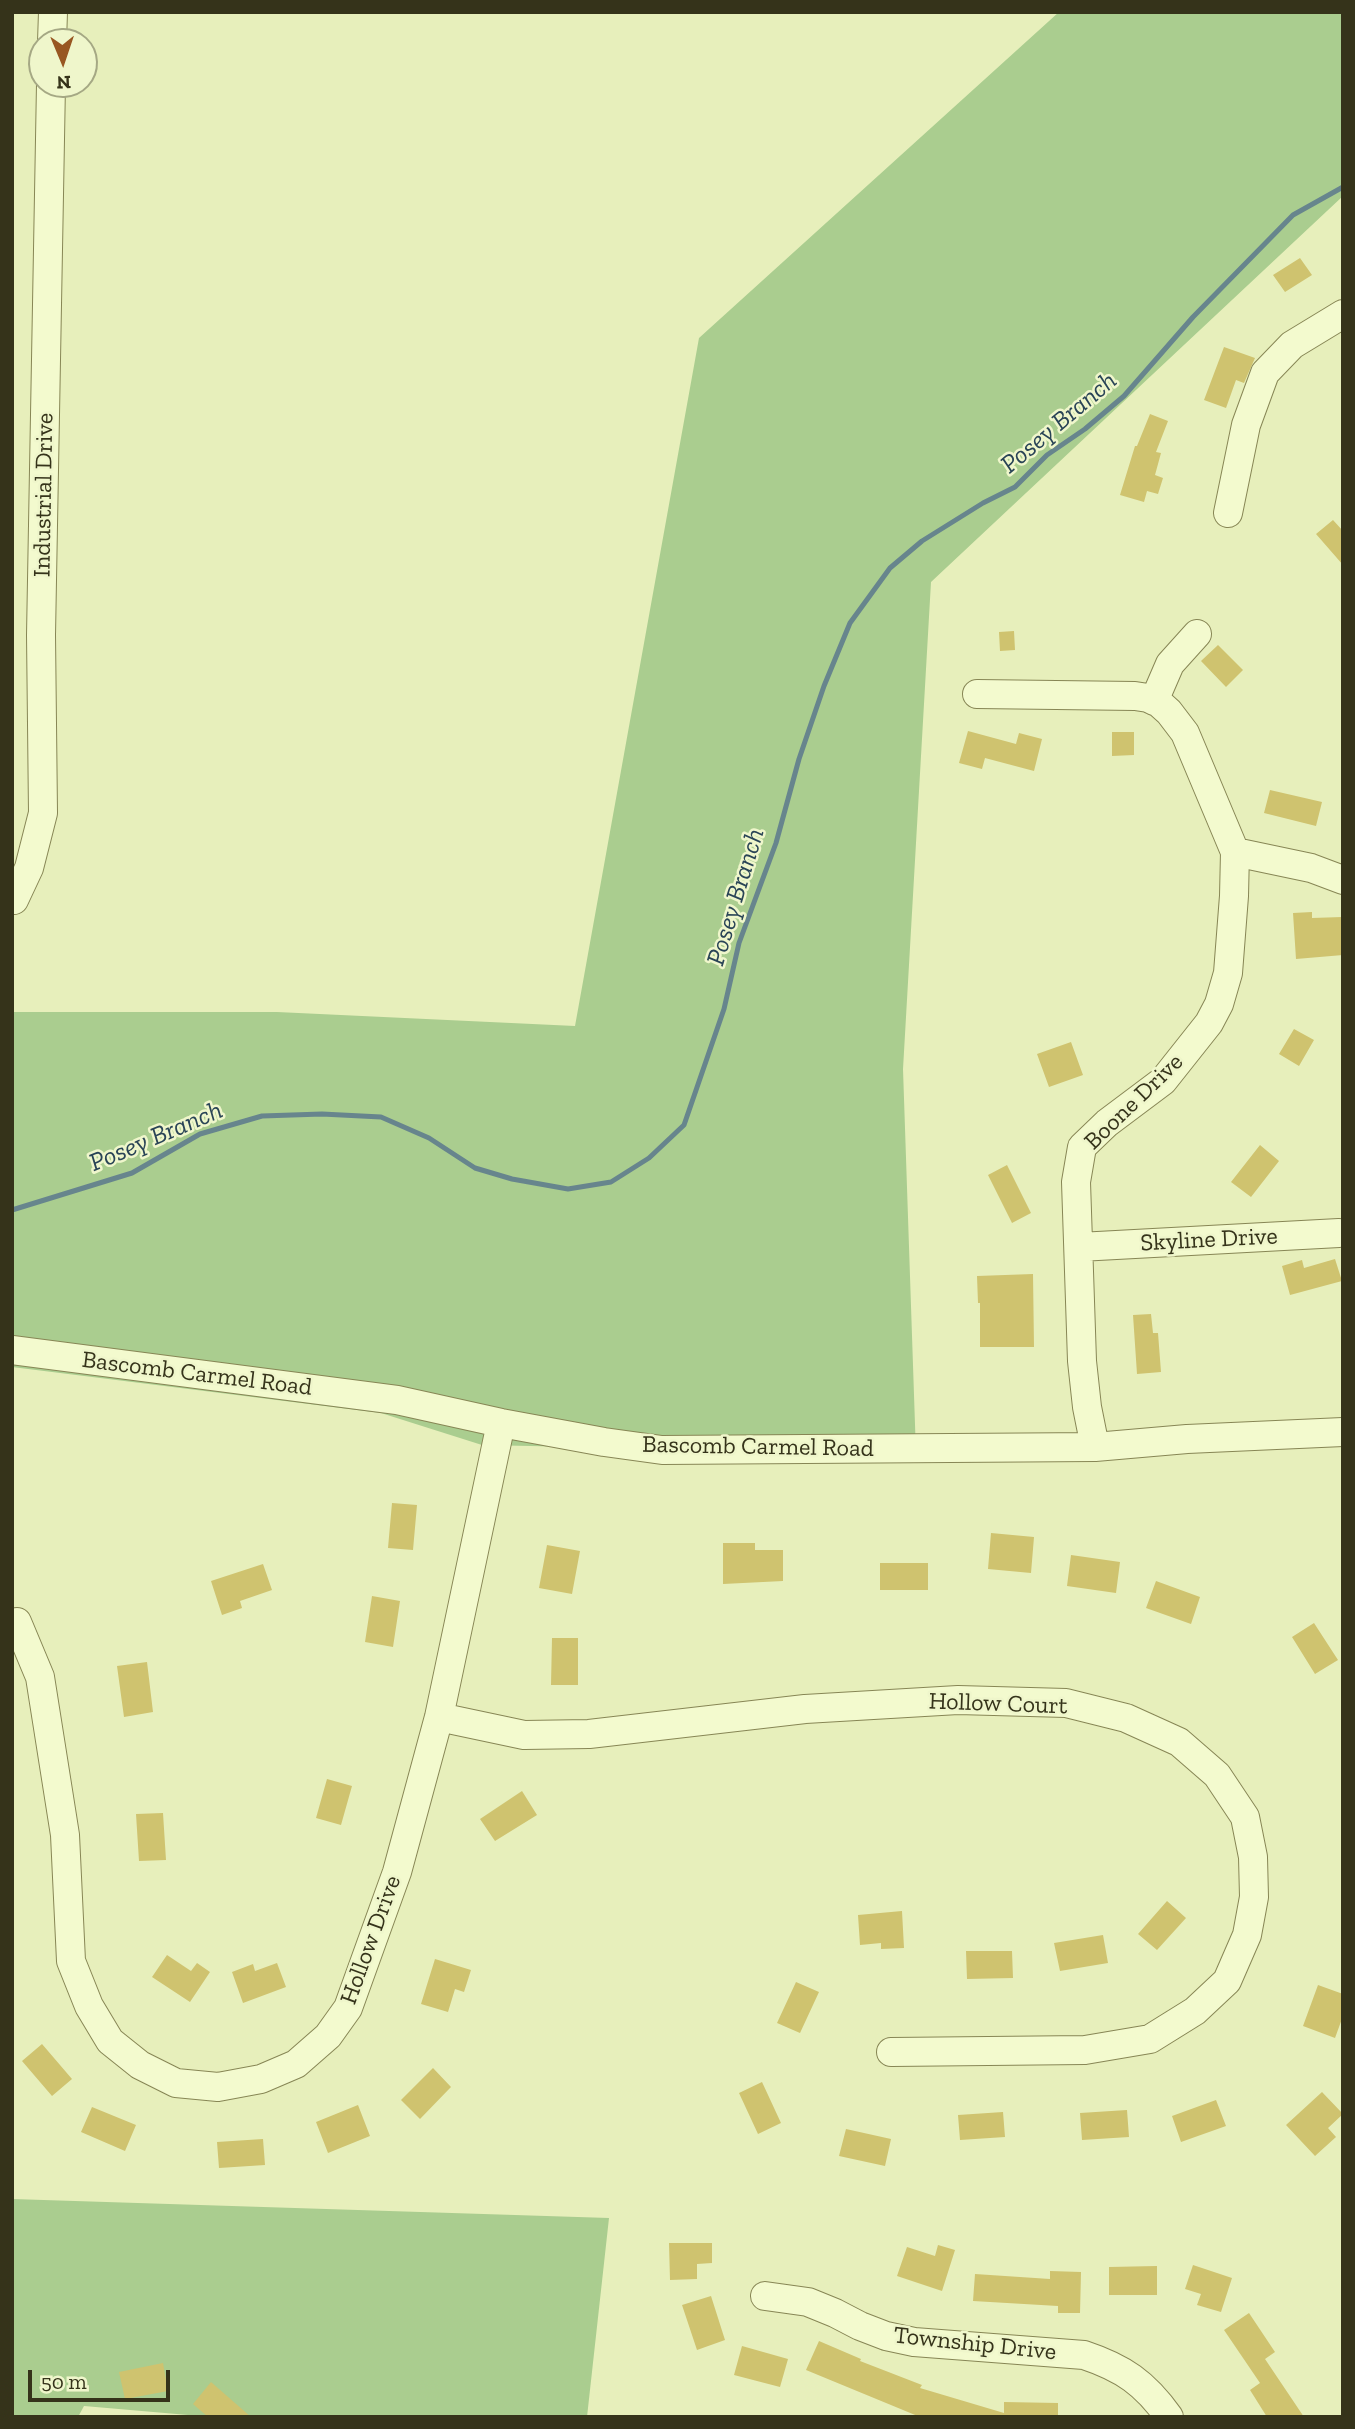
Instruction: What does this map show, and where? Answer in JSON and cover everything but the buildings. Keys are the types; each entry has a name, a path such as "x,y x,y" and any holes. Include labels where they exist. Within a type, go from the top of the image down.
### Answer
{"street":[{"name":"Industrial Drive","path":"13,900 29,868 43,813 41,635 51,98"},
{"path":"1228,513 1246,425 1265,373 1292,345 1343,314"},
{"path":"1154,701 1170,664 1197,635"},
{"path":"977,694 1135,696 1154,701 1170,712 1185,733 1235,852 1311,868 1343,880"},
{"name":"Boone Drive","path":"1095,1447 1082,1361 1076,1182 1082,1147 1107,1123 1163,1082 1209,1023 1219,1004 1228,973 1235,852"},
{"name":"Skyline Drive","path":"1079,1247 1339,1233"},
{"name":"Bascomb Carmel Road","path":"12,1350 397,1400 501,1423 662,1450 1095,1447 1187,1439 1343,1432"},
{"name":"Hollow Drive","path":"17,1622 40,1677 65,1835 71,1961 89,2006 110,2040 140,2065 176,2083 218,2087 261,2079 296,2064 328,2036 348,2008 397,1872 439,1717 501,1423"},
{"name":"Hollow Court","path":"439,1717 524,1735 589,1734 805,1709 958,1700 1066,1703 1126,1718 1179,1742 1217,1775 1245,1817 1253,1857 1254,1897 1247,1935 1227,1981 1195,2011 1150,2039 1085,2050 891,2052"},
{"name":"Township Drive","path":"765,2295 808,2302 886,2336 914,2342 1084,2355 1111,2364 1135,2379 1156,2398 1169,2417"}],"green space":[{"path":"1059,12 1343,12 1343,196 931,582 903,1069 916,1454 482,1445 381,1413 12,1367 12,1012 277,1012 575,1026 699,338"},
{"path":"12,2199 609,2218 587,2417 211,2417 84,2406 78,2417 12,2417"}],"waterway":[{"name":"Posey Branch","path":"12,1210 132,1173 200,1134 262,1116 322,1114 381,1117 429,1138 475,1168 512,1179 568,1189 611,1182 649,1158 684,1125 724,1009 739,943 776,843 799,759 824,686 850,623 890,568 922,541 983,503 1015,487 1047,455 1085,429 1124,396 1193,317 1293,215 1343,187"}]}
